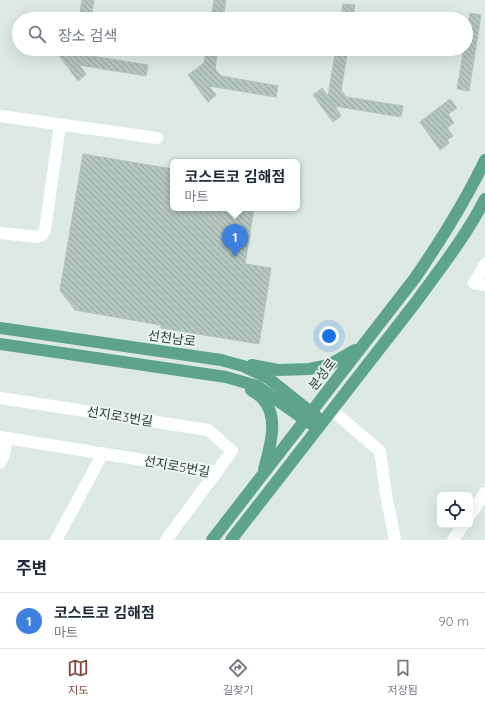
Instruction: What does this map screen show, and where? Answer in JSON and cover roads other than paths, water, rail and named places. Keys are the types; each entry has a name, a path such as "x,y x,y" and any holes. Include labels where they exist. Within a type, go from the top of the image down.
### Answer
{"main road":[{"name":"분성로","path":"212,540 415,278 459,210 485,160"},
{"path":"231,540 416,302 445,263 477,215 485,199"},
{"name":"선천남로","path":"0,328 221,360 243,366 268,378 320,425"},
{"name":"선천남로","path":"0,344 226,377 257,386 308,415"},
{"path":"221,360 278,370 309,369 329,365 360,348"},
{"path":"236,380 262,398 269,409 273,426 264,473"}],"street":[{"path":"0,116 158,138"},
{"path":"0,233 36,237 42,235 60,125"},
{"path":"480,284 485,264"},
{"name":"선지로3번길","path":"0,398 208,430 232,451 217,472"},
{"path":"332,410 380,451 386,494 395,540"},
{"name":"선지로5번길","path":"0,463 4,455 3,437 217,472 166,540"},
{"path":"56,540 103,453"},
{"path":"477,511 485,493"},
{"path":"453,540 461,528"}],"place":[{"name":"코스트코 김해점","path":"235,257"}]}
